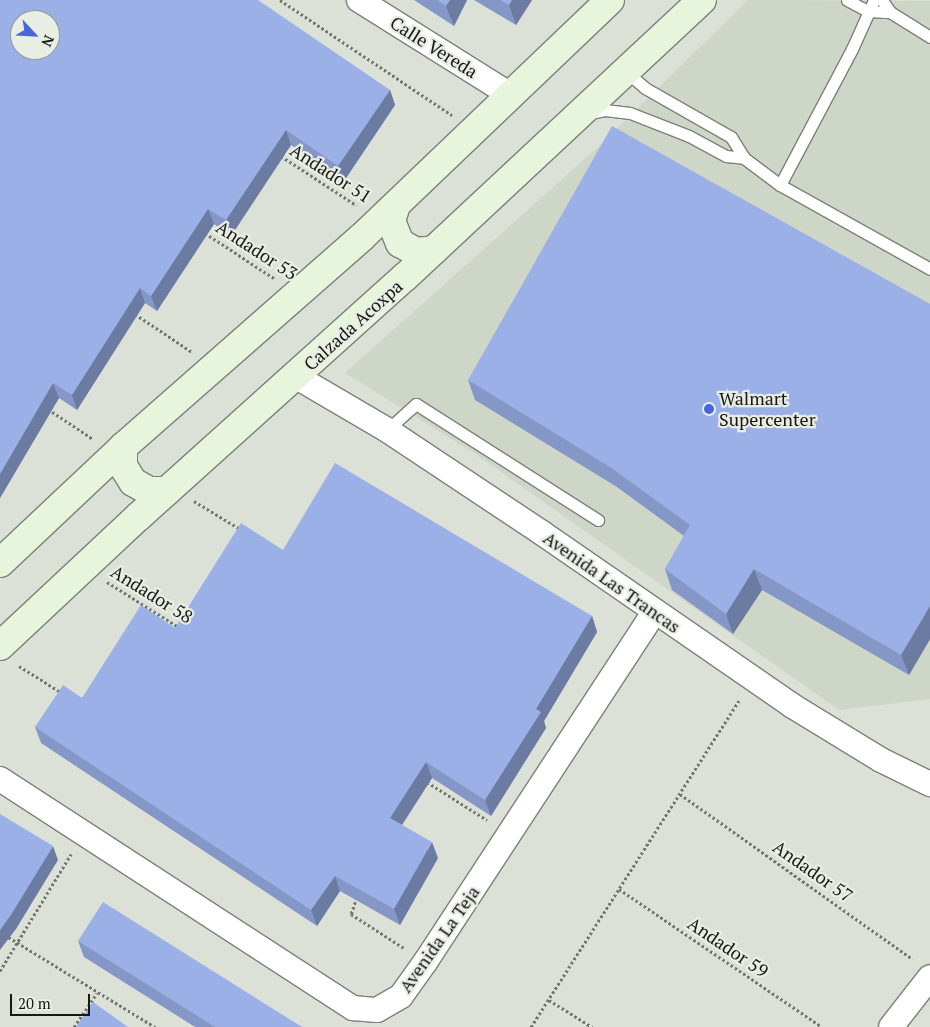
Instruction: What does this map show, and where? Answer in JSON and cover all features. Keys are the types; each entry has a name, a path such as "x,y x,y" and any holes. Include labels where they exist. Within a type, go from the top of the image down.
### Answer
{"main road":[{"path":"0,563 113,457 379,221 509,94 610,0"},
{"name":"Calzada Acoxpa","path":"8,656 83,568 405,277 573,117 702,0"},
{"path":"379,221 391,221 400,243 416,252 434,250"},
{"path":"379,221 379,239 393,249 402,262 405,277"},
{"path":"113,457 123,466 133,482 149,491 169,489"},
{"path":"113,457 116,474 130,484 138,500 138,517"}],"street":[{"name":"Calle Vereda","path":"359,0 509,94"},
{"name":"Avenida Las Trancas","path":"296,376 387,430 542,533 752,680 882,760 930,784"},
{"name":"Avenida La Teja","path":"0,779 83,835 353,1008 377,1010 401,996 426,961 511,835 654,612"},
{"path":"890,1027 930,977"}],"lane":[{"path":"846,0 868,12 890,12"},
{"path":"780,185 852,49 874,0"},
{"path":"882,0 890,12 930,37"},
{"path":"624,70 645,88 731,137 744,158 780,185 930,269"},
{"path":"573,117 605,110 630,113 689,136 726,156 744,158"},
{"path":"387,430 416,404 598,520"}],"path":[{"path":"280,0 474,129"},
{"name":"Andador 51","path":"273,151 379,221"},
{"name":"Andador 53","path":"198,228 298,294"},
{"path":"132,312 215,366"},
{"path":"42,405 113,457"},
{"path":"169,489 247,533"},
{"name":"Andador 58","path":"83,568 184,630"},
{"path":"8,656 68,697"},
{"path":"531,1027 752,680"},
{"path":"419,777 511,835"},
{"name":"Andador 57","path":"680,794 914,960"},
{"path":"0,971 83,835"},
{"path":"361,888 351,914 426,961"},
{"name":"Andador 59","path":"619,889 822,1027"},
{"path":"0,932 155,1027"},
{"path":"74,1027 97,992"},
{"path":"549,1000 592,1027"}],"shaded area":[{"path":"748,0 930,1 930,699 839,710 474,453 345,373 597,148"}],"building":[{"path":"0,0 258,0 390,90 338,166 286,130 226,220 208,209 151,296 140,288 72,395 53,383 0,474"},
{"path":"437,0 450,0 446,6"},
{"path":"500,0 512,0 509,5"},
{"name":"Walmart Supercenter","path":"612,126 930,304 930,606 901,655 754,569 726,614 665,569 690,525 610,467 468,380"},
{"path":"335,463 592,616 536,709 541,712 485,800 426,762 390,818 432,842 394,909 335,876 311,910 35,727 63,685 82,698 141,605 175,628 241,523 283,550"},
{"path":"0,814 53,846 0,930"},
{"path":"103,902 302,1027 215,1027 78,941"},
{"path":"93,1002 128,1027 76,1027"}],"place":[{"name":"Walmart Supercenter","path":"709,409"}]}
